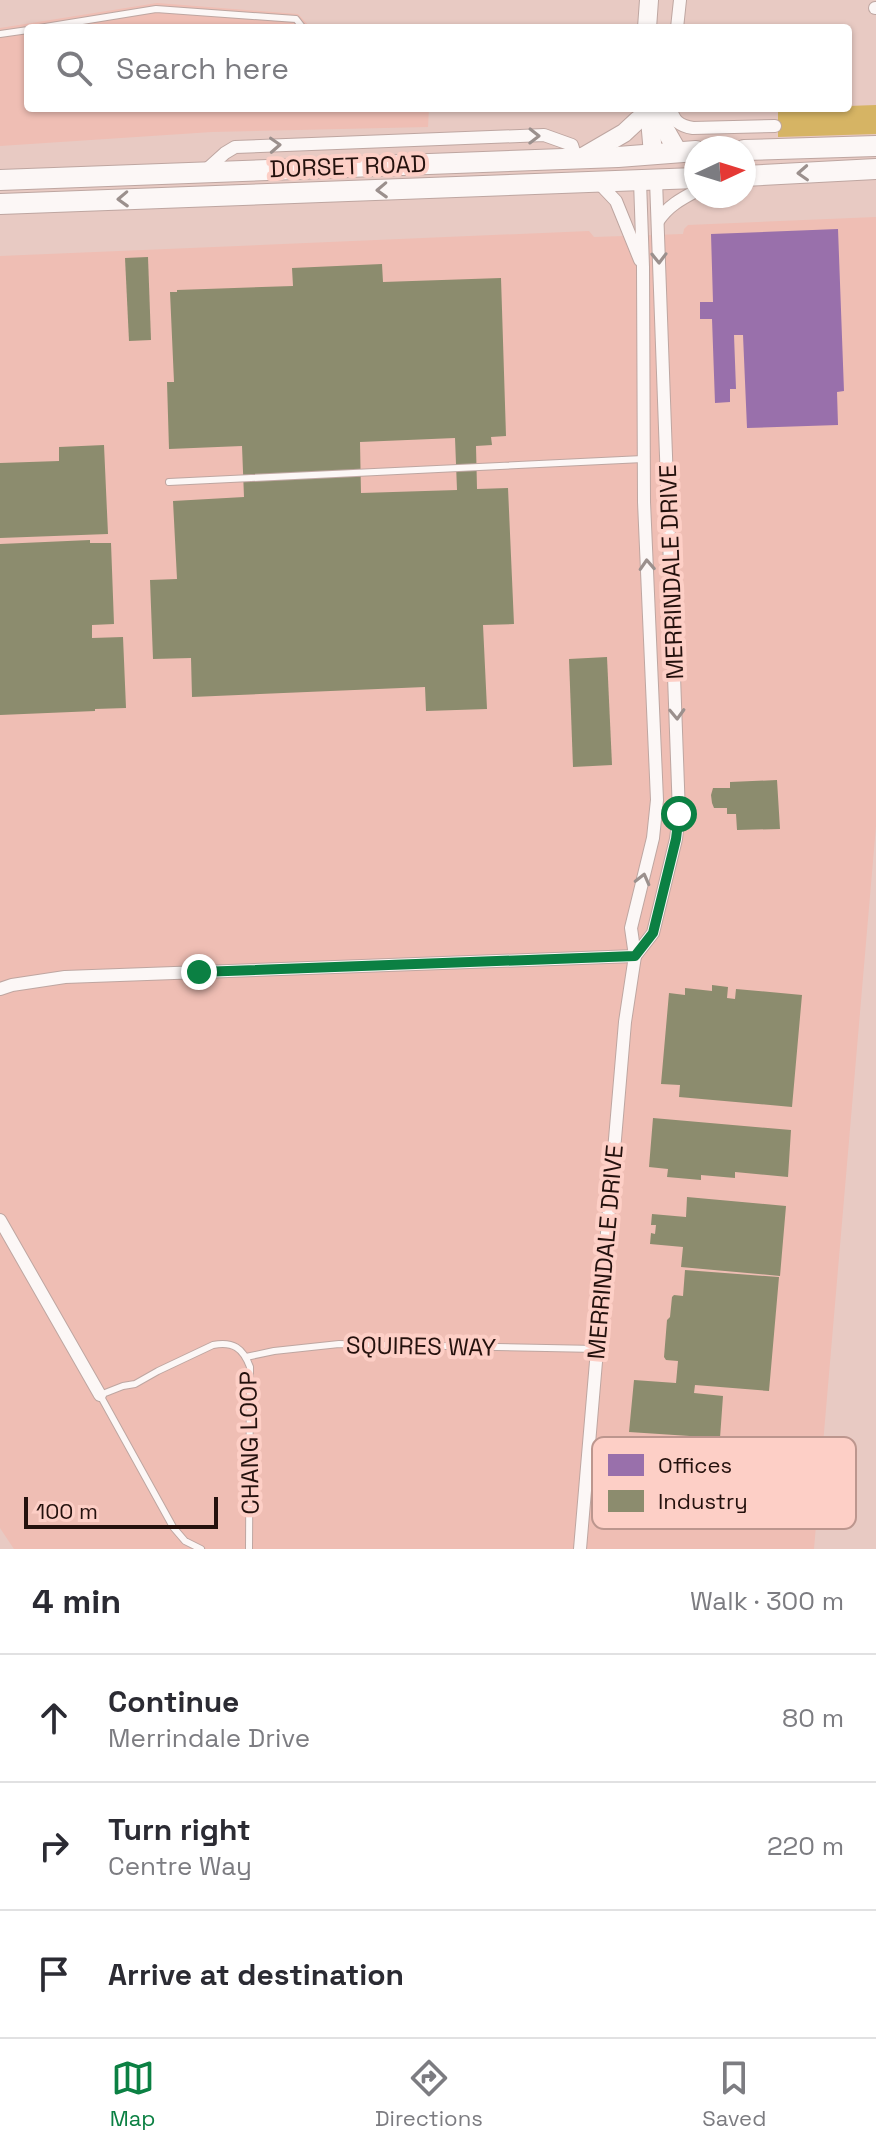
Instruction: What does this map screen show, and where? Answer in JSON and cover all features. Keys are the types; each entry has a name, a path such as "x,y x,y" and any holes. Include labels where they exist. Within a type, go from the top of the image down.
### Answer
{"main road":[{"path":"647,24 649,0"},
{"path":"642,112 648,180"},
{"path":"579,158 624,133 642,112"},
{"path":"657,112 666,131 684,148"},
{"path":"756,150 876,146"},
{"name":"DORSET ROAD","path":"0,180 684,151"},
{"path":"756,175 876,169"},
{"path":"175,173 176,197"},
{"name":"DORSET ROAD","path":"0,204 684,178"}],"street":[{"path":"677,24 680,0"},
{"path":"672,112 675,121 682,127 775,126"},
{"name":"MERRINDALE DRIVE","path":"635,956 653,933 676,839 679,814 658,221 648,180"},
{"name":"MERRINDALE DRIVE","path":"580,1549 625,1022 635,956 631,928 653,838 657,800 643,459 643,267 648,180"},
{"path":"598,182 616,201 643,267"},
{"path":"658,221 665,211 684,198"},
{"path":"643,459 666,458"},
{"path":"648,604 672,603"},
{"path":"0,989 65,977 635,956"},
{"path":"0,1220 100,1395"}],"lane":[{"path":"64,24 156,9 296,19 300,24"},
{"path":"0,34 24,31"},
{"path":"169,482 643,459"},
{"name":"CHANG LOOP","path":"100,1395 135,1384 213,1345 233,1344 246,1357 251,1383 249,1549"},
{"name":"SQUIRES WAY","path":"246,1357 339,1344 597,1349"},
{"path":"100,1395 173,1527 185,1541 201,1549"}],"shaded area":[{"path":"157,3 298,14 307,24 25,24"},
{"path":"24,24 24,112 429,112 428,127 212,132 0,146 0,28"},
{"path":"876,105 876,134 778,137 778,112 852,112 852,106"},
{"path":"876,217 876,826 824,1437 592,1437 592,1529 816,1529 814,1549 14,1549 0,1528 0,256 589,231 594,237 683,234 688,225"}],"building: Offices":[{"path":"838,229 844,391 837,392 838,425 747,428 743,335 734,335 736,389 730,389 730,402 715,403 712,319 700,319 700,302 713,302 711,234"}],"building: Industry":[{"path":"148,257 151,340 129,341 125,258"},
{"path":"382,264 383,282 501,278 506,436 491,437 492,445 476,446 477,489 508,488 514,624 483,625 487,709 426,711 425,687 192,697 191,658 153,659 150,580 177,579 173,501 244,497 242,446 169,449 167,382 174,382 170,292 293,286 292,268","holes":["455,438 457,490 361,493 360,442"]},
{"path":"104,445 108,534 0,538 0,463 59,461 59,447"},
{"path":"90,540 90,543 111,543 114,624 92,625 92,638 123,637 126,708 0,715 0,544"},
{"path":"607,657 612,765 573,767 569,659"},
{"path":"777,780 780,829 737,830 736,814 727,814 727,808 714,808 712,803 713,788 730,788 730,782"},
{"path":"712,985 728,987 727,998 735,999 736,989 802,995 792,1107 679,1097 680,1085 661,1084 669,993 685,995 685,988 712,991"},
{"path":"653,1118 791,1130 788,1177 735,1172 735,1178 701,1175 701,1180 667,1177 668,1169 649,1167"},
{"path":"687,1197 786,1206 780,1276 681,1267 683,1247 650,1244 656,1225 651,1225 652,1214 686,1217"},
{"path":"685,1270 779,1277 769,1391 695,1385 694,1393 723,1396 720,1437 629,1432 634,1380 676,1383 678,1361 664,1357 672,1297 683,1296"}],"route":[{"path":"199,972 635,956 653,933 676,839 679,814"}]}
